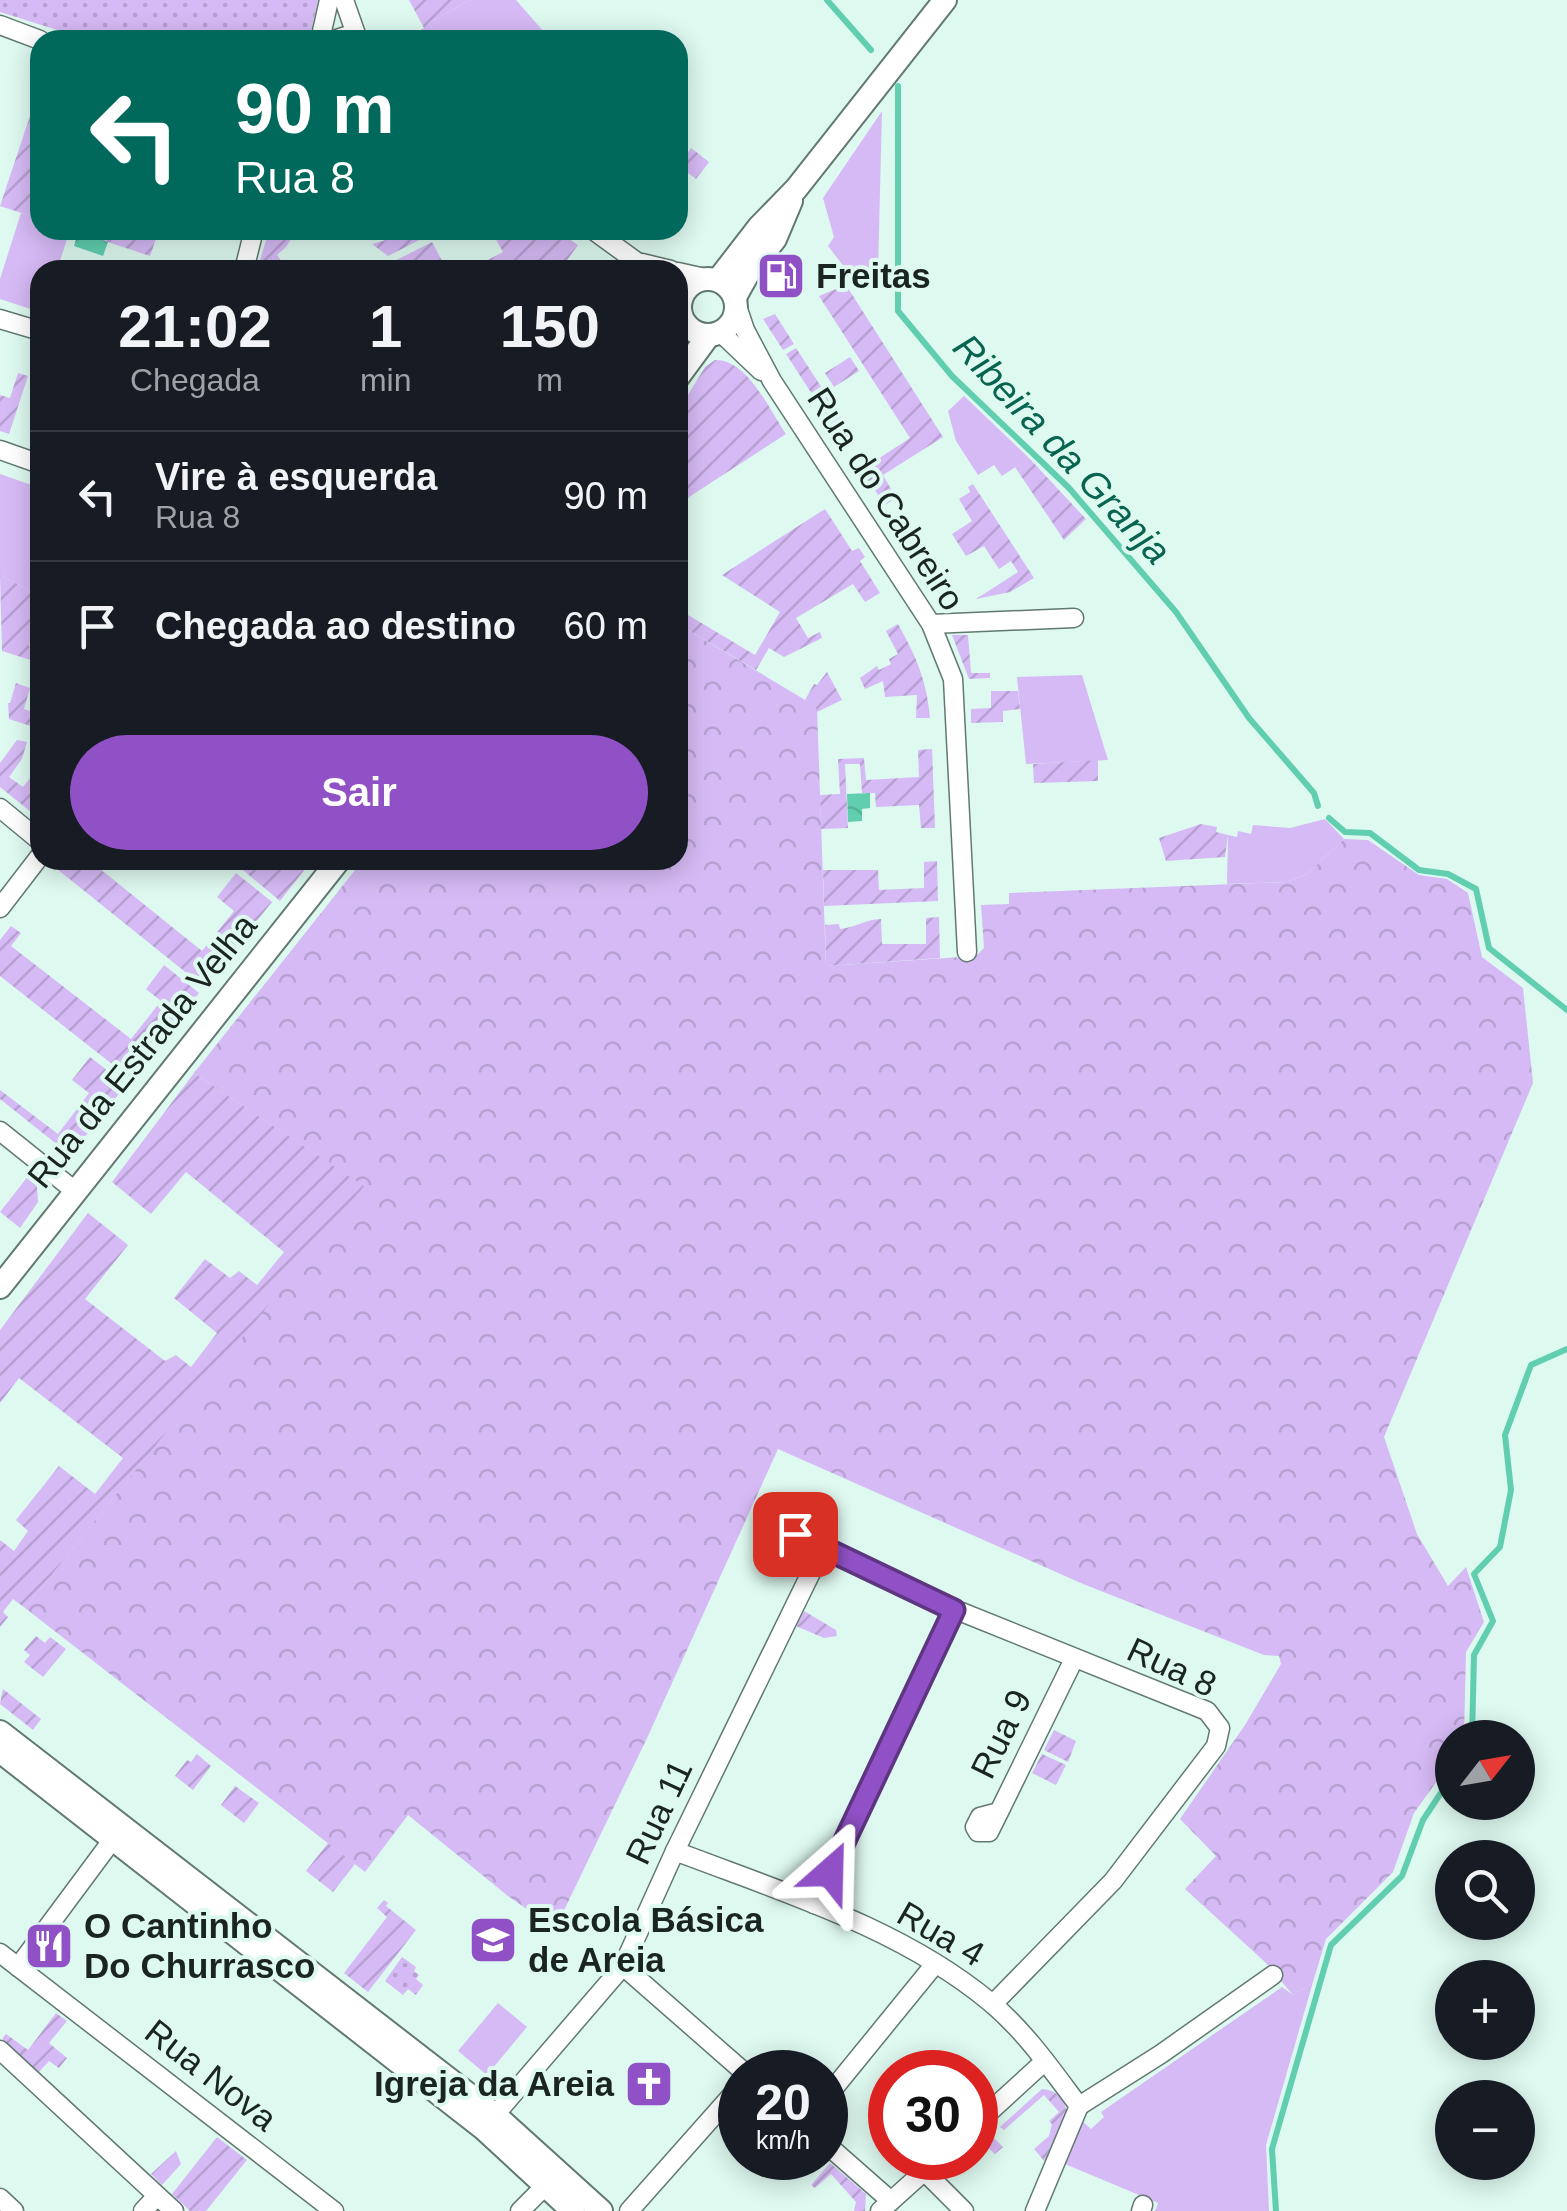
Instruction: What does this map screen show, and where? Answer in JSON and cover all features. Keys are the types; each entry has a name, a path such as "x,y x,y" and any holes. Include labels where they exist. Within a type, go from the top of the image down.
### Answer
{"street":[{"path":"329,0 333,30"},
{"path":"335,30 344,0"},
{"path":"688,288 711,279 796,189 945,0"},
{"path":"0,26 30,36"},
{"path":"688,366 714,334 732,322 736,302 750,272 774,239 796,189"},
{"path":"607,240 636,260"},
{"path":"688,274 711,279 736,302 745,330 772,381"},
{"path":"0,319 30,328"},
{"path":"688,325 694,331 714,334 772,381"},
{"name":"Rua do Cabreiro","path":"772,381 931,624 952,678 967,952"},
{"path":"0,450 30,460"},
{"path":"931,624 1074,618"},
{"path":"0,808 30,832"},
{"path":"0,908 30,869"},
{"name":"Rua da Estrada Velha","path":"0,1287 332,870"},
{"path":"0,1132 75,1191"},
{"name":"Rua 8","path":"766,1521 954,1610 1207,1711 1220,1728 1216,1746 1113,1881 994,2004"},
{"name":"Rua 11","path":"489,2121 623,1966 675,1850 823,1548"},
{"path":"814,1904 954,1610"},
{"name":"Rua 9","path":"984,1834 989,1832 1074,1658"},
{"path":"0,1732 118,1833 489,2121 551,2179 600,2211"},
{"path":"0,1751 118,1833"},
{"path":"18,1967 118,1833"},
{"name":"Rua 4","path":"675,1850 814,1904 936,1964 994,2004 1079,2106"},
{"name":"Rua Nova","path":"0,1953 334,2211"},
{"path":"848,2071 936,1964"},
{"path":"623,1966 719,2050"},
{"path":"1035,2211 1079,2106 1274,1974"},
{"path":"0,2050 174,2211"},
{"path":"998,2103 1045,2061"},
{"path":"629,2211 718,2111"},
{"path":"848,2167 886,2206 914,2180"},
{"path":"520,2211 551,2179"},
{"path":"551,2179 573,2211"},
{"path":"933,2180 964,2211"},
{"path":"143,2211 157,2196"},
{"path":"0,2198 14,2211"}],"green space":[{"path":"0,0 318,0 311,30 57,30 0,12"},
{"path":"409,0 470,0 429,23 433,30 421,30 424,28"},
{"path":"470,0 516,0 542,30 433,30 429,23"},
{"path":"882,111 878,271 855,281 828,246 834,237 823,198"},
{"path":"30,116 30,216 0,206"},
{"path":"691,148 709,162 696,179 688,173"},
{"path":"21,213 30,216 30,240 67,240 60,260 30,260 30,309 0,299 0,279"},
{"path":"102,240 156,240 150,256"},
{"path":"266,240 291,240 277,255 281,260 260,260"},
{"path":"386,240 419,240 388,256 372,244"},
{"path":"496,240 571,240 578,245 567,260 488,260 503,252"},
{"path":"432,242 442,260 397,260"},
{"path":"846,285 943,437 883,475 896,498 885,505 861,470 910,438 819,296"},
{"path":"775,314 794,344 783,350 763,319"},
{"path":"796,348 844,422 834,428 786,354"},
{"path":"850,357 859,371 834,387 825,373"},
{"path":"715,360 727,362 747,376 786,434 688,499 688,395 705,367"},
{"path":"18,373 28,376 9,434 0,431 0,395 10,398"},
{"path":"964,396 1029,458 1002,476 994,465 978,475 956,441 948,411"},
{"path":"1029,458 1086,519 1064,540 1015,467"},
{"path":"0,474 30,484 30,591 0,575"},
{"path":"973,484 1034,578 1010,592 976,599 1018,572 1011,561 999,569 984,546 966,556 952,534 972,521 959,499 970,492 968,487"},
{"path":"825,509 852,551 859,548 865,557 860,561 880,593 865,602 853,584 796,618 808,638 820,632 822,638 784,657 769,648 756,670 688,630 688,615 755,655 780,612 722,575"},
{"path":"0,575 30,591 30,660 2,651"},
{"path":"898,624 920,669 930,718 916,718 917,695 885,697 883,681 865,689 860,678 877,666 879,670 891,664 889,659 898,654 886,631"},
{"path":"688,630 817,707 826,966 976,956 984,948 981,905 1009,904 1009,893 1286,882 1307,874 1344,839 1368,840 1419,875 1447,879 1468,893 1482,957 1523,988 1533,1083 1384,1437 1417,1534 1448,1586 1466,1567 1484,1622 1466,1652 1464,1720 1435,1720 1435,1784 1414,1813 1393,1872 1326,1939 1313,1982 1293,1995 1265,1962 1185,1889 1216,1856 1180,1819 1245,1725 1281,1664 1279,1656 1264,1655 1083,1584 778,1449 648,1736 555,1929 408,1815 365,1872 25,1608 363,1186 194,1073 355,870 688,870"},
{"path":"952,635 968,635 971,673 990,673 990,678 969,679"},
{"path":"827,672 842,700 817,712 805,700"},
{"path":"1082,675 1108,760 1026,764 1017,677"},
{"path":"16,683 30,688 24,709 30,711 30,726 9,719"},
{"path":"991,691 1018,691 1020,709 1003,711 1003,722 971,723 971,709 991,708"},
{"path":"17,740 27,742 22,759 9,777 23,787 30,778 30,811 0,787 0,763"},
{"path":"932,749 935,828 921,828 919,805 876,807 875,793 862,793 860,764 845,764 848,828 821,829 820,795 840,794 838,759 864,758 866,780 919,777 918,750"},
{"path":"1098,760 1098,781 1034,783 1033,764"},
{"path":"1325,819 1344,839 1307,874 1286,882 1227,884 1228,835 1237,837 1238,831 1251,834 1253,825 1290,828"},
{"path":"1201,824 1217,827 1216,832 1228,835 1225,857 1166,861 1159,838"},
{"path":"937,861 938,901 824,906 823,870 878,870 879,890 924,888 924,862"},
{"path":"58,870 101,870 202,951 234,911 217,897 236,873 272,902 204,987"},
{"path":"243,870 304,870 280,901"},
{"path":"939,917 940,958 826,966 825,925 839,924 840,929 881,919 882,944 926,944 926,918"},
{"path":"11,926 21,933 11,946 131,1039 161,1001 146,989 164,965 199,993 131,1079 0,976 0,940"},
{"path":"90,1057 126,1085 80,1143 69,1148 59,1146 0,1099 0,1090 58,1134 89,1093 72,1080"},
{"path":"194,1073 364,1186 25,1608 13,1599 3,1612 8,1617 0,1627 0,1540 14,1551 28,1531 16,1520 59,1466 95,1494 123,1458 19,1378 0,1403 0,1330 88,1213 128,1245 85,1299 165,1361 176,1355 191,1367 217,1333 174,1298 205,1259 230,1278 239,1271 257,1285 284,1252 186,1172 151,1214 112,1182"},
{"path":"29,1175 37,1187 38,1202 20,1228 0,1212"},
{"path":"804,1611 836,1630 837,1636 824,1638 796,1626"},
{"path":"36,1636 45,1643 50,1637 66,1649 43,1677 24,1662 30,1655 24,1650"},
{"path":"3,1689 41,1719 33,1730 0,1704"},
{"path":"1054,1730 1076,1741 1068,1762 1044,1750"},
{"path":"197,1754 211,1766 193,1790 175,1776"},
{"path":"1042,1754 1066,1765 1056,1785 1032,1773"},
{"path":"235,1786 259,1803 244,1823 221,1805"},
{"path":"328,1843 355,1864 333,1892 306,1871"},
{"path":"384,1900 386,1906 416,1930 368,1992 344,1973 387,1917 377,1908"},
{"path":"402,1957 416,1967 416,1979 423,1985 416,1995 408,1989 403,1995 385,1981"},
{"path":"1313,1982 1266,2145 1269,2211 1155,2211 1158,2203 1065,2164 1082,2121 1091,2129 1104,2117 1101,2112 1282,1987 1293,1995"},
{"path":"498,2003 527,2027 487,2075 458,2051"},
{"path":"56,2013 67,2021 49,2043 67,2058 59,2068 49,2061 39,2072 2,2039 6,2034 28,2050"},
{"path":"1042,2089 1059,2096 1067,2114 1046,2163 1034,2149 1049,2136 1049,2121 1059,2112 1044,2095 1004,2130 1000,2127"},
{"path":"217,2137 247,2160 206,2211 190,2211 172,2194"},
{"path":"176,2151 181,2164 162,2185 151,2174"},
{"path":"848,2178 866,2194 865,2211 854,2211 856,2202 836,2180"}],"water":[{"path":"76,240 108,242 103,256 74,246"},
{"path":"870,793 870,808 862,809 862,821 848,822 847,794"}],"waterway":[{"name":"Ribeira da Granja","path":"827,0 871,50"},
{"name":"Ribeira da Granja","path":"898,86 898,311 952,376 1069,488 1176,612 1249,718 1314,793 1318,806"},
{"name":"Ribeira da Granja","path":"1329,818 1345,832 1370,833 1419,870 1448,874 1476,889 1489,948 1567,1010"},
{"name":"Ribeira da Granja","path":"1472,1720 1474,1655 1493,1621 1474,1574 1500,1547 1511,1490 1505,1435 1531,1365 1567,1349"},
{"name":"Ribeira da Granja","path":"1276,2211 1272,2149 1331,1945 1402,1876 1423,1820 1435,1802"}],"place":[{"name":"Freitas","path":"781,276"},
{"name":"Escola Básica de Areia","path":"493,1940"},
{"name":"O Cantinho Do Churrasco","path":"49,1946"},
{"name":"Igreja da Areia","path":"649,2084"}],"route":[{"path":"795,1534 954,1610 830,1872"}]}
